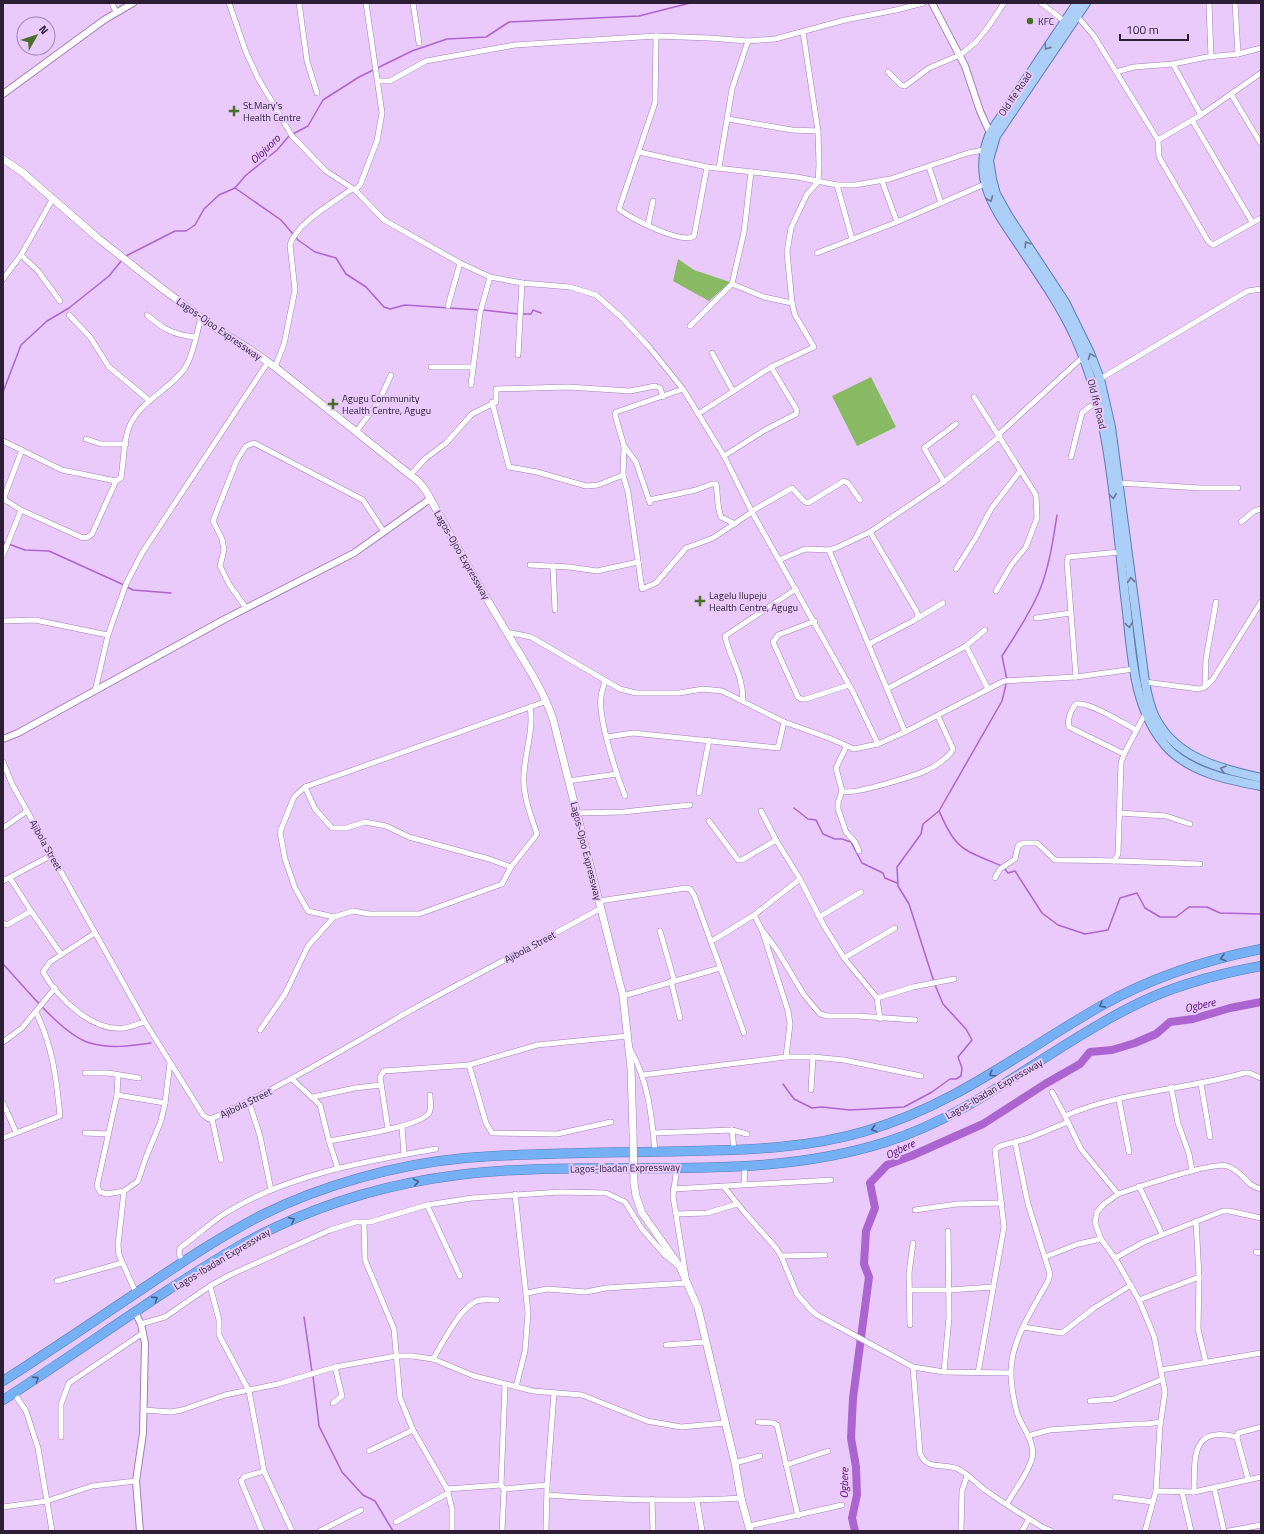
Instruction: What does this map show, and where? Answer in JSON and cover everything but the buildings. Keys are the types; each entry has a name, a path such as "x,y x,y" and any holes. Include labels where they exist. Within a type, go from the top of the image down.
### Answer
{"highway":[{"name":"Lagos-Ibadan Expressway","path":"3,1381 229,1233 291,1202 343,1184 401,1169 464,1158 734,1150 784,1147 821,1142 891,1124 938,1104 971,1087 1084,1016 1125,993 1192,966 1261,950"},
{"name":"Lagos-Ibadan Expressway","path":"3,1400 207,1265 271,1229 318,1209 386,1188 435,1178 495,1172 745,1165 824,1157 864,1148 910,1134 932,1125 986,1096 1086,1033 1134,1005 1210,977 1261,966"}],"main road":[{"name":"Old Ife Road","path":"1077,3 990,133 983,150 985,184 994,207 1058,305 1084,356 1099,403 1116,482 1145,682 1155,716 1169,737 1185,752 1221,769 1260,782"},
{"name":"Old Ife Road","path":"1086,3 996,136 990,152 989,160 992,179 1000,202 1065,302 1090,353 1100,379 1111,427 1120,552 1134,669 1145,714 1165,745 1182,760 1212,774 1260,782"},
{"name":"Lagos-Ojoo Expressway","path":"3,159 22,172 52,200 99,239 201,318 275,367 419,482 506,632 533,675 553,719 622,996 628,1036 632,1085 634,1183 636,1196 642,1213 680,1267 698,1308 749,1529"}],"street":[{"path":"112,3 116,12"},
{"path":"3,94 116,12 133,3"},
{"path":"229,3 246,52 258,78 292,136 326,171 354,190 384,220 460,263 490,277 522,283 570,286 596,295 621,317 649,346 683,389 724,456 779,560 815,621 878,744"},
{"path":"299,3 308,61 317,93"},
{"path":"275,367 284,344 295,290 290,245 292,238 299,228 360,185 377,141 381,125 381,101 366,3"},
{"path":"413,3 419,43"},
{"path":"377,78 390,81 426,61 514,45 656,36 748,41 775,39 845,20 923,3"},
{"path":"932,3 960,55 990,133"},
{"path":"888,72 900,85 905,86 928,68 960,55 983,34 1004,3"},
{"path":"1041,3 1064,21"},
{"path":"1209,3 1211,57"},
{"path":"1234,3 1238,54"},
{"path":"1077,16 1094,36 1158,140 1159,157 1211,244 1213,245 1261,218"},
{"path":"698,414 771,367 814,346 798,321 792,303 787,252 788,241 792,228 807,194 818,182 818,131 804,32"},
{"path":"656,36 656,96 639,152 619,209 672,236 686,239 694,236 707,167"},
{"path":"719,168 734,79 748,41"},
{"path":"1116,72 1134,67 1173,64 1238,54 1261,48"},
{"path":"1173,64 1201,115"},
{"path":"1158,140 1201,115 1261,73"},
{"path":"1231,94 1260,141"},
{"path":"728,119 792,130 818,131"},
{"path":"1192,120 1252,222"},
{"path":"639,152 707,167 798,177 837,185 859,185 882,181 929,167 968,153 983,150"},
{"path":"929,167 941,204"},
{"path":"690,326 732,284 744,232 751,172"},
{"path":"882,181 897,222"},
{"path":"817,253 941,204 985,184"},
{"path":"837,185 852,239"},
{"path":"3,279 21,255 52,200"},
{"path":"648,225 653,201"},
{"path":"21,255 38,270 60,301"},
{"path":"448,306 460,263"},
{"path":"471,385 472,367 481,307 490,277"},
{"path":"518,355 522,283"},
{"path":"732,284 764,297 792,303"},
{"path":"1100,379 1239,296 1248,291 1261,289"},
{"path":"69,315 90,337 109,367 150,401"},
{"path":"147,315 165,329 179,336 195,338"},
{"path":"22,450 4,497 5,500 21,510 83,538 88,537 92,534 116,481 121,478 131,422 150,401 185,368 189,360 201,318"},
{"path":"712,353 733,391"},
{"path":"779,560 806,549 829,550 870,532 944,482 999,435 1084,356"},
{"path":"95,691 108,635 123,591 142,553 268,362"},
{"path":"431,367 472,367"},
{"path":"724,456 765,430 796,414 797,410 771,367"},
{"path":"356,432 379,401 391,375"},
{"path":"410,474 426,458 446,443 472,414 492,402 496,402 496,389 568,386 630,391 655,386 660,388 663,397"},
{"path":"683,389 616,412 616,418 624,446 624,476 628,492 642,589 656,583 686,548 713,538 752,511 792,488 804,502 808,503 844,481 848,483 860,500"},
{"path":"974,397 1034,491 1037,518 1026,547 1012,564 996,591"},
{"path":"492,402 509,467 537,472 586,486 624,476"},
{"path":"1071,457 1082,413 1089,407 1099,403"},
{"path":"944,482 924,448 956,424"},
{"path":"86,439 101,444 126,444"},
{"path":"3,441 62,470 116,481"},
{"path":"246,608 229,584 220,566 224,550 222,539 213,521 230,475 246,446 254,442 362,500 384,532"},
{"path":"624,446 636,462 650,502 716,484 718,510 721,517 735,524"},
{"path":"956,569 975,540 991,509 1020,471"},
{"path":"1116,482 1200,488 1238,488"},
{"path":"3,739 95,691 246,608 354,553 430,499"},
{"path":"1241,522 1254,511 1261,509"},
{"path":"3,555 21,510"},
{"path":"870,532 917,612 918,618"},
{"path":"829,550 905,732"},
{"path":"1076,677 1070,614 1068,557 1120,552"},
{"path":"530,565 597,571 638,562"},
{"path":"553,566 556,610"},
{"path":"743,701 741,676 725,636 796,589"},
{"path":"1205,687 1206,659 1216,602"},
{"path":"1145,682 1199,689 1205,687 1213,679 1261,602"},
{"path":"869,644 943,603"},
{"path":"1036,618 1070,614"},
{"path":"3,621 35,620 108,635"},
{"path":"815,621 778,635 773,642 798,696 802,699 806,699 849,685"},
{"path":"887,689 966,646 985,630"},
{"path":"506,632 531,637 620,689 636,693 679,693 714,689 722,691 784,722 829,738 846,747 861,749 878,744 905,732 1004,681 1011,679 1076,677 1134,669"},
{"path":"966,646 988,689"},
{"path":"605,680 601,696 601,714 616,774 625,796"},
{"path":"530,707 532,719 523,776 528,804 537,834 511,867 502,884 419,914 369,914 353,911 334,917 308,911 295,888 285,859 280,832 294,797 305,787 546,701"},
{"path":"1124,754 1069,726 1068,721 1074,706 1078,703 1113,716 1136,730"},
{"path":"1121,860 1118,854 1121,763 1124,754 1145,714"},
{"path":"842,791 849,793 932,768 952,752 953,749 938,716"},
{"path":"607,737 633,733 778,748 784,722"},
{"path":"699,793 709,740"},
{"path":"846,747 836,768 842,791 838,803 839,815 846,832 855,842 859,851"},
{"name":"Ajibola Street","path":"3,762 12,784 145,1022 206,1118 212,1119 249,1102 292,1079 600,905 686,888 690,889 694,895 712,940"},
{"path":"568,781 616,774"},
{"path":"305,787 315,808 332,828 346,828 365,822 386,826 409,837 489,859 511,867"},
{"path":"576,813 623,812 690,805"},
{"path":"3,828 27,810"},
{"path":"761,811 776,840 800,879 819,917 844,958 877,998 880,1019"},
{"path":"1119,813 1166,816 1190,824"},
{"path":"709,821 738,860 742,860 776,840"},
{"path":"995,878 1000,869 1015,859 1018,846 1023,843 1037,843 1055,860 1072,859 1106,862 1121,860 1200,864"},
{"path":"1114,861 1118,854"},
{"path":"3,881 52,855"},
{"path":"10,878 61,954"},
{"path":"744,1033 720,968 712,940 754,915 800,879"},
{"path":"819,917 861,892"},
{"path":"3,923 7,925 31,911"},
{"path":"754,915 804,995 820,1014 880,1019 915,1020"},
{"path":"260,1030 285,994 308,946 334,917"},
{"path":"844,958 894,928"},
{"path":"762,930 790,1024 786,1057"},
{"path":"660,931 680,1018"},
{"path":"95,934 50,962 43,972 69,1004 88,1020 117,1028 130,1027 145,1022"},
{"path":"622,996 720,968"},
{"path":"877,998 934,981 954,979"},
{"path":"3,1042 22,1028 55,988"},
{"path":"3,1138 60,1116 55,1065 44,1029 36,1012"},
{"path":"388,1128 380,1077 384,1071 469,1065 537,1045 628,1036"},
{"path":"629,1048 643,1075 654,1133 655,1152"},
{"path":"643,1075 786,1057 813,1057 869,1064 921,1076"},
{"path":"811,1090 813,1057"},
{"path":"118,1075 117,1095 97,1186 100,1192 108,1194 124,1191 138,1181 166,1103 170,1063"},
{"path":"469,1065 486,1123 492,1132 557,1134 611,1122"},
{"path":"85,1073 139,1078"},
{"path":"1066,1116 1087,1107 1171,1087 1201,1084 1244,1073 1249,1073 1261,1078"},
{"path":"292,1079 313,1097 323,1112 329,1141 338,1168"},
{"path":"1201,1084 1210,1137"},
{"path":"313,1097 355,1088 381,1085"},
{"path":"1171,1087 1178,1123 1189,1154 1192,1171"},
{"path":"1052,1092 1066,1116 1083,1153 1118,1194"},
{"path":"117,1095 166,1103"},
{"path":"329,1141 388,1128 402,1127 426,1117 430,1109 430,1095"},
{"path":"1119,1100 1129,1152"},
{"path":"249,1102 260,1136 271,1190"},
{"path":"3,1103 16,1132"},
{"path":"212,1119 221,1160"},
{"path":"978,1373 1004,1227 995,1150 1000,1146 1015,1142 1068,1122"},
{"path":"402,1127 404,1154"},
{"path":"732,1130 734,1150"},
{"path":"654,1133 732,1130 747,1134"},
{"path":"86,1134 108,1134"},
{"path":"1007,1504 1033,1458 1033,1448 1017,1412 1011,1373 1015,1348 1023,1327 1048,1281 1050,1274 1028,1204 1015,1142"},
{"path":"183,1262 179,1254 180,1248 221,1217 271,1190 338,1168 436,1149"},
{"path":"744,1184 745,1165"},
{"path":"1145,1531 1156,1491 1160,1422 1165,1392 1163,1379 1154,1336 1139,1300 1115,1258 1101,1238 1095,1224 1095,1217 1104,1204 1118,1194 1139,1186 1192,1171 1220,1165 1240,1172 1250,1186 1261,1189"},
{"path":"527,1293 547,1289 586,1292 606,1288 687,1282 673,1188 677,1167"},
{"path":"673,1188 724,1187 744,1184 831,1180"},
{"path":"1139,1186 1162,1234"},
{"path":"724,1187 781,1256 791,1284 802,1301 817,1314 854,1336 913,1367 944,1372 1011,1373"},
{"path":"124,1191 118,1245 122,1263 136,1293"},
{"path":"141,1324 165,1317 210,1286 264,1258 330,1230 356,1222 364,1223 427,1205 472,1198 515,1194 598,1191 618,1197 630,1209 642,1229 658,1248 680,1267"},
{"path":"515,1194 527,1293 528,1326 525,1351 516,1387"},
{"path":"915,1210 957,1204 1002,1203"},
{"path":"676,1214 707,1213 737,1204"},
{"path":"427,1205 460,1276"},
{"path":"1115,1258 1136,1245 1223,1211 1229,1210 1261,1218"},
{"path":"1196,1221 1199,1277 1198,1329 1206,1363"},
{"path":"364,1223 368,1270 391,1319 400,1398 414,1430 448,1491 452,1509 452,1531"},
{"path":"944,1372 949,1290 948,1231"},
{"path":"1045,1257 1078,1244 1101,1238"},
{"path":"910,1325 909,1273 913,1243"},
{"path":"781,1256 825,1255"},
{"path":"57,1281 122,1263"},
{"path":"1139,1300 1199,1277"},
{"path":"1023,1327 1062,1333 1094,1308 1131,1285"},
{"path":"210,1286 219,1320 218,1335 249,1391 264,1471 292,1531"},
{"path":"910,1290 949,1290 993,1287"},
{"path":"432,1359 450,1329 473,1302 480,1300 497,1300"},
{"path":"135,1312 141,1324 145,1355 142,1446 136,1481 140,1531"},
{"path":"61,1437 61,1404 69,1383 143,1333"},
{"path":"666,1345 705,1342"},
{"path":"1161,1370 1261,1353"},
{"path":"144,1410 170,1412 182,1410 225,1395 249,1391 335,1367 396,1356 412,1356 432,1359 474,1376 533,1392 554,1392 582,1395 647,1421 672,1426 694,1426 725,1423"},
{"path":"333,1403 342,1396 335,1367"},
{"path":"913,1367 922,1458 930,1465 954,1467 1029,1519 1051,1531"},
{"path":"1090,1402 1114,1399 1163,1379"},
{"path":"502,1531 505,1385"},
{"path":"546,1531 548,1495 547,1485 554,1392"},
{"path":"14,1393 30,1420 38,1448 52,1531"},
{"path":"758,1422 773,1423 777,1425 798,1516"},
{"path":"1028,1436 1049,1430 1160,1422"},
{"path":"1248,1479 1237,1437 1238,1433 1261,1427"},
{"path":"369,1451 414,1430"},
{"path":"1194,1492 1195,1453 1201,1441 1206,1437 1216,1434 1237,1437"},
{"path":"786,1464 828,1451"},
{"path":"735,1463 760,1456"},
{"path":"262,1531 241,1481 244,1477 264,1471"},
{"path":"961,1531 962,1491 967,1476"},
{"path":"1156,1491 1194,1492 1261,1477"},
{"path":"3,1507 47,1501 92,1486 136,1481"},
{"path":"396,1522 448,1491 547,1485"},
{"path":"1214,1487 1224,1531"},
{"path":"1182,1492 1191,1531"},
{"path":"548,1495 607,1500 652,1499 697,1501 741,1498"},
{"path":"1115,1498 1153,1502"},
{"path":"652,1499 653,1531"},
{"path":"697,1501 702,1531"},
{"path":"749,1529 842,1505"},
{"path":"320,1531 361,1510"},
{"path":"1022,1531 1029,1519"},
{"path":"1229,1531 1261,1525"}],"green space":[{"path":"678,259 694,270 730,282 709,301 673,281"},
{"path":"871,377 896,427 857,446 832,396"}],"waterway":[{"name":"Olojuoro","path":"126,256 175,231 186,231 195,225 204,209 219,195 235,188 245,176 277,150 289,136 308,126 323,100 359,77 412,51 447,39 486,37 509,22 639,16 690,3"},
{"path":"235,188 281,220 298,240 315,252 336,258 346,274 366,287 384,307 390,309 405,305 479,310"},
{"name":"Olojuoro","path":"3,392 21,345 47,321 69,308 109,276 122,260"},
{"path":"483,310 518,314"},
{"path":"522,314 531,314 533,310 541,313"},
{"path":"934,982 909,904 898,886 897,867 921,834 923,824 939,811 1002,701 1007,680 1002,656 1017,633 1039,592 1048,564 1057,515"},
{"path":"3,542 25,550 49,551 124,585"},
{"path":"127,587 133,590 171,593"},
{"path":"794,808 808,819 816,820 823,834 835,839 842,839 851,842 862,863 883,873 885,878 897,883"},
{"path":"939,811 949,832 957,843 969,852 1002,866"},
{"path":"1004,868 1008,873 1015,871 1042,913 1058,925 1085,934 1108,930 1120,898 1137,893 1145,908 1160,917 1176,917 1189,907 1207,907 1220,913 1261,914"},
{"path":"3,964 44,1009 79,1038 90,1043 105,1046 128,1046 151,1043"},
{"path":"783,1084 794,1099 812,1108 822,1107 850,1110 904,1107 932,1092 950,1079 956,1079 961,1076 962,1068 958,1057 972,1040 966,1029 943,1004 935,985"},
{"name":"Ogbere","path":"855,1531 852,1518 857,1495 856,1467 851,1438 853,1398 869,1277 864,1264 866,1231 875,1208 870,1183 887,1165 983,1124 1045,1084 1080,1064 1090,1052 1112,1050 1135,1043 1156,1034 1170,1022 1193,1019 1230,1008 1261,1002"},
{"path":"304,1317 312,1372"},
{"path":"313,1376 319,1426 342,1472 363,1495 375,1501 393,1531"}],"place":[{"name":"KFC","path":"1030,21"},
{"name":"St.Mary's Health Centre","path":"234,111"},
{"name":"Agugu Community Health Centre, Agugu","path":"333,404"},
{"name":"Lagelu Ilupeju Health Centre, Agugu","path":"700,601"}]}
